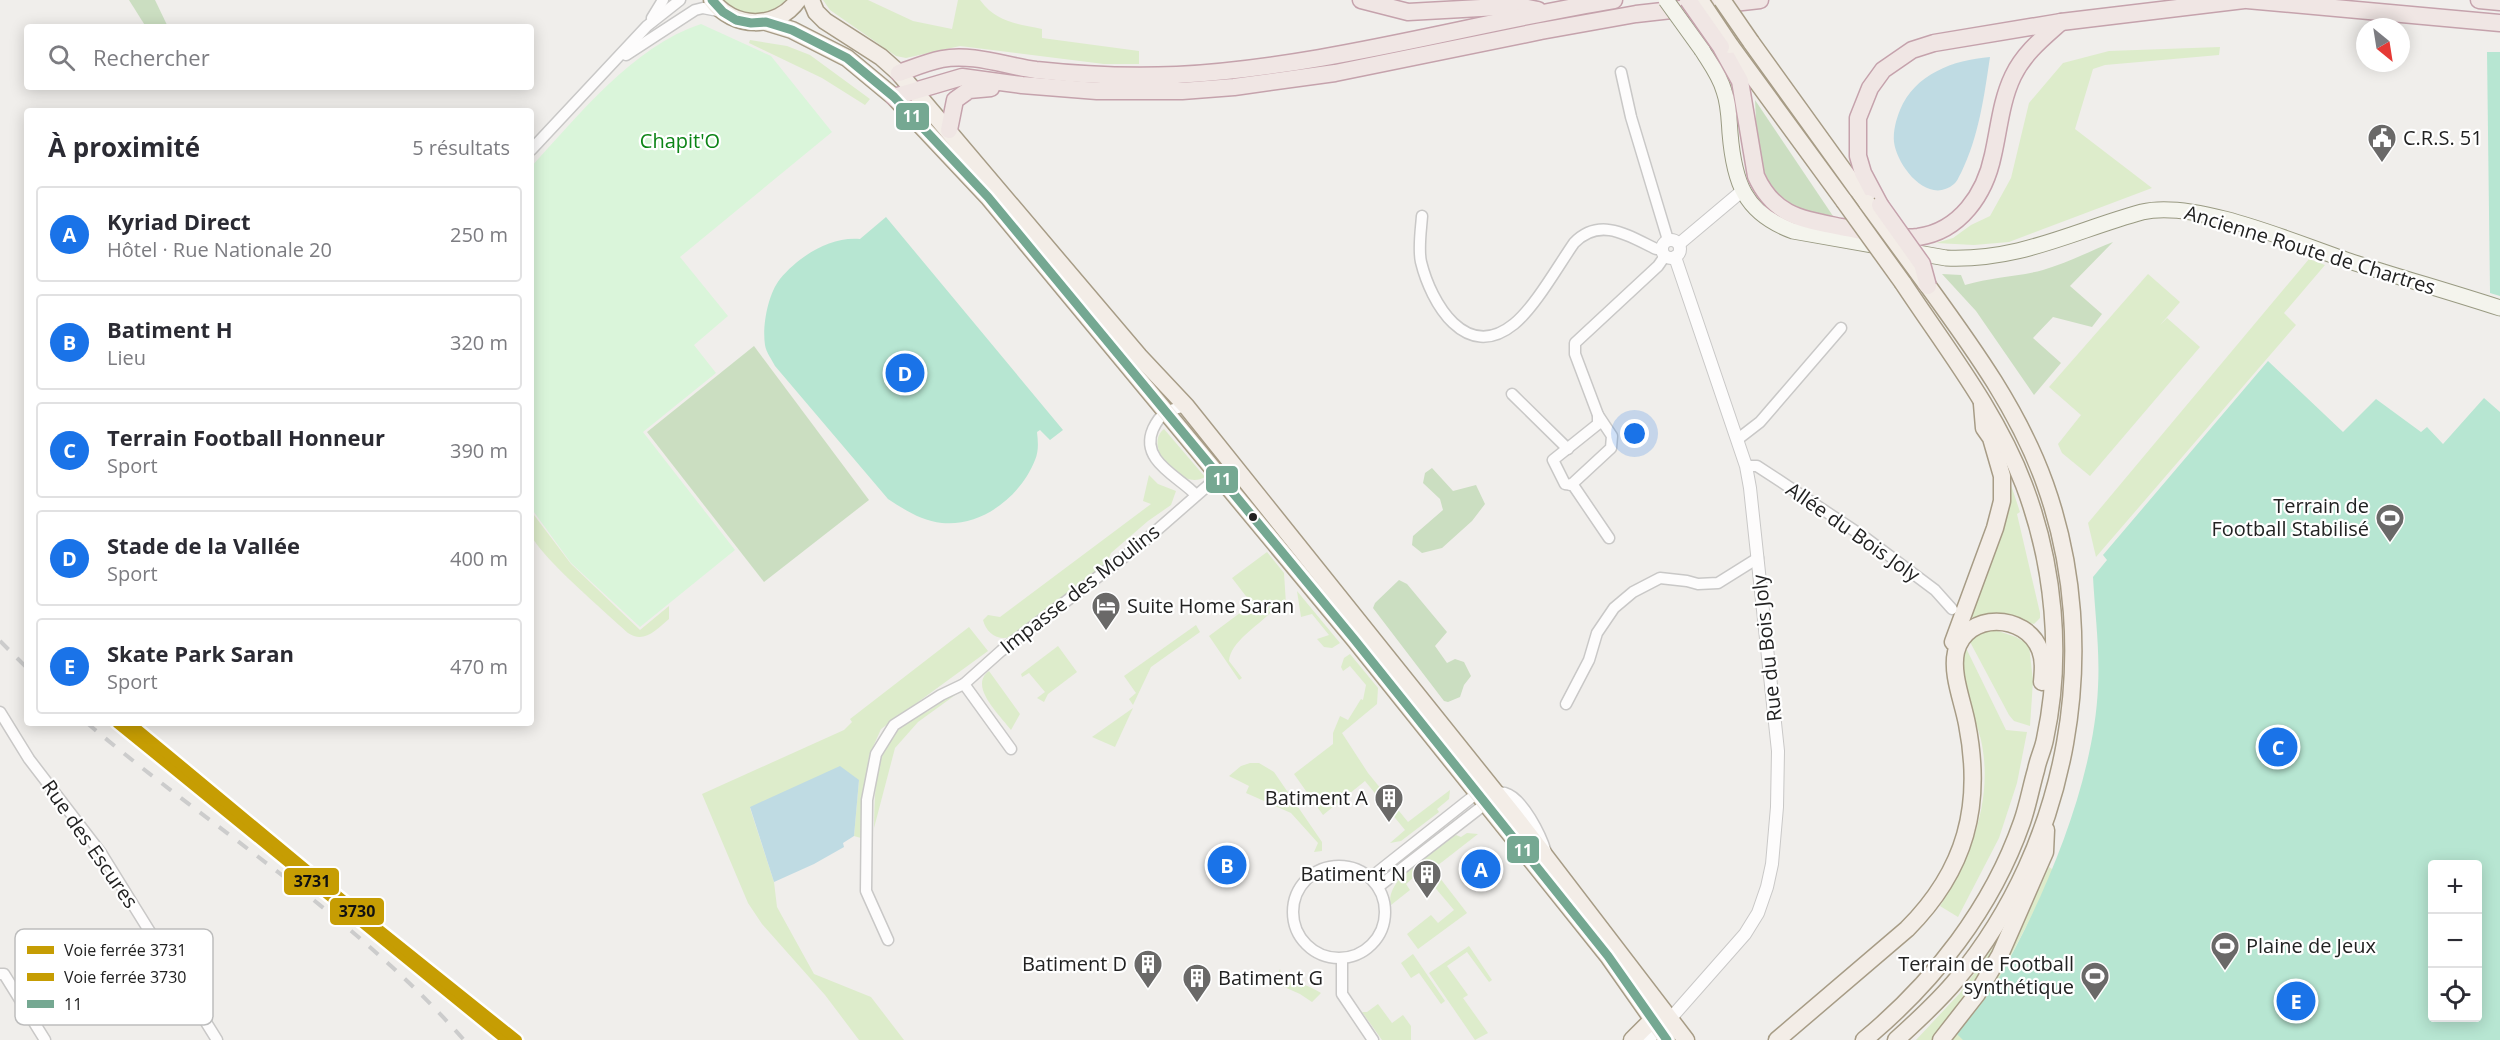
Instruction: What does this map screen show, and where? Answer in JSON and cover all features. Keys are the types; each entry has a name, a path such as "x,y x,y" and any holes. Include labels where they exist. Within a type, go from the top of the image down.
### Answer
{"highway":[{"path":"1361,0 1408,12 1517,6 1545,11"},
{"path":"899,73 944,59 972,59 1037,70 1126,75 1176,75 1227,70 1285,64 1545,11 1614,0"},
{"path":"1688,0 1726,46 1740,81 1756,176 1761,188 1777,207 1787,213 1812,221 1875,233 1916,237 1937,231 1956,220 1978,197 1989,171 2003,106 2014,75 2034,46 2061,22"},
{"path":"894,98 962,77 1097,92 1182,91 1264,84 1335,73 1636,14 1760,0"},
{"path":"1928,286 1922,264 1874,204 1858,156 1858,118 1862,105 1883,70 1912,50 1934,43 2061,22 2245,0 2500,23"},
{"path":"2479,0 2500,2"},
{"path":"949,130 953,104 960,95 969,90 1022,85"}],"main road":[{"path":"717,6 736,20 751,23 766,22 786,12 798,0"},
{"path":"811,0 816,12 825,21 881,57 899,73 1139,356 1186,406 1229,458 1241,488 1486,797 1608,956 1660,1030 1686,1040"},
{"name":"Ancienne Route de Chartres","path":"1666,0 1717,74 1724,92 1734,171 1742,191 1761,213 1781,227 1946,258 1970,259 2011,254 2052,243 2142,212 2157,209 2182,209 2262,232 2500,308"},
{"path":"1700,0 1726,46 1903,283 1996,423 2024,483 2038,529 2048,576 2054,633 2054,670 2045,741 2022,823 2000,874 1967,930 1909,1001 1864,1040"},
{"path":"1722,0 1751,42 1874,204"},
{"path":"766,22 818,42 847,58 894,98 988,197 1220,475 1241,488"},
{"path":"1896,1040 1957,979 1985,939 2030,859 2046,820 2058,780 2068,727 2073,662 2073,611 2061,534 2045,483 2018,423 1982,361 1928,286"},
{"path":"1969,735 1948,667 1950,653 1995,528 2002,501 2002,476 1991,438 1984,428 1982,401"},
{"path":"1778,1040 1922,915 1942,886 1962,848 1969,823 1974,783 1969,735 1956,670 1956,652 1964,634 1979,624 1997,621 2016,627 2036,643 2043,662 2036,769"},
{"path":"1486,797 1549,861 1660,1030"},
{"path":"1941,1040 1977,994 2000,955 2046,852 2046,820"},
{"path":"1632,1040 1660,1030"}],"street":[{"path":"647,26 663,0"},
{"path":"534,147 647,26 680,0"},
{"path":"613,63 695,10 717,6"},
{"path":"1621,72 1631,117 1670,249"},
{"path":"1571,485 1611,448 1612,436 1598,415 1575,354 1575,342 1658,266 1670,249 1742,191"},
{"path":"1422,216 1420,261 1435,300 1453,325 1482,336 1501,332 1516,323 1574,243 1586,233 1599,229 1616,230 1656,249 1670,249"},
{"name":"Rue du Bois Joly","path":"1660,1030 1745,934 1758,913 1772,864 1777,807 1778,751 1746,466 1670,249"},
{"path":"1738,439 1760,422 1841,328"},
{"path":"1512,394 1568,449"},
{"path":"1186,406 1166,410 1159,417 1151,434 1153,453 1167,473 1196,495"},
{"path":"1598,415 1598,424 1553,460 1565,484 1574,485 1609,538"},
{"name":"Allée du Bois Joly","path":"1746,466 1757,466 1867,539 1935,590 1952,609"},
{"name":"Impasse des Moulins","path":"888,940 866,891 867,800 876,754 894,725 941,695 964,684 1001,651 1141,544 1220,475"},
{"path":"1566,704 1589,660 1597,633 1614,608 1633,592 1660,578 1687,580 1698,585 1718,583 1758,558"},
{"path":"964,684 1011,749"},
{"name":"Rue des Escures","path":"0,711 29,759 101,853 148,929"},
{"path":"1370,878 1486,797"},
{"path":"1378,887 1458,824 1486,797"},
{"path":"1325,867 1349,867 1370,878 1378,887 1385,910 1380,933 1358,955 1342,959 1326,957 1312,951 1294,927 1293,900 1299,888 1308,877 1325,867"},
{"path":"1342,959 1342,994 1373,1040"},
{"path":"2,974 15,994"},
{"path":"35,1025 45,1040"},
{"name":"Rue des Escures","path":"208,1025 217,1040"}],"green space":[{"path":"129,0 155,0 167,24 144,24"},
{"path":"723,0 786,0 771,10 754,14 738,11"},
{"path":"823,0 868,0 913,21 952,29 958,0 980,0 986,8 1000,18 1042,29 1042,38 1139,51 1139,64 1104,64 960,46 906,58 896,56 830,10"},
{"name":"Chapit'O","path":"701,24 771,56 832,132 680,257 728,316 694,345 716,373 643,432 735,550 640,627 571,563 534,512 534,164 608,85 652,49"},
{"path":"750,40 787,46 810,55 870,99 865,105 822,78 749,43"},
{"path":"2220,47 2219,55 2105,65 2093,69 2075,129 2152,188 2009,242 1974,245 1936,243 1953,238 1971,225 1990,216 2011,178 2029,103 2063,63 2109,51"},
{"path":"2487,52 2500,52 2500,296 2490,293"},
{"path":"1755,100 1833,216 1798,209 1776,197 1758,158"},
{"path":"886,217 1063,430 1050,440 1040,430 1037,432 1036,457 1020,486 998,506 971,520 957,523 935,522 914,514 888,499 775,366 766,348 764,329 767,310 772,293 780,279 796,263 816,249 838,241 860,239"},
{"path":"2113,242 2070,286 2102,314 2092,327 2053,317 2033,338 2061,363 2034,395 1976,311 1942,274 1961,275 1965,285 2024,274 2052,267"},
{"path":"2309,259 2325,265 2284,313 2296,325 2096,557 2088,523"},
{"path":"2148,274 2180,302 2160,325 2167,318 2200,347 2090,476 2062,453 2058,444 2081,415 2049,387"},
{"path":"754,346 869,500 764,582 647,432"},
{"path":"2268,361 2343,432 2376,399 2421,432 2427,427 2443,444 2484,398 2500,412 2500,1040 1963,1040 1957,1034 1992,990 2014,950 2048,878 2077,801 2094,724 2098,687 2093,577 2107,560 2103,555"},
{"path":"1164,429 1205,477 1195,480 1185,478 1167,465 1158,446 1158,437"},
{"path":"1432,468 1453,491 1476,485 1485,504 1472,521 1442,548 1422,553 1412,545 1413,536 1443,510 1440,499 1423,483 1425,473"},
{"path":"1149,475 1158,484 1176,491 1171,505 1148,521 1111,553 1105,567 1010,637 997,637 990,632 983,620 988,615 1000,617 1151,504 1143,501"},
{"path":"2008,485 2011,485 2020,512 2017,514 2040,613 2040,618 2034,624 1994,614 1974,618 1968,615"},
{"path":"534,515 571,564 640,630 669,606 669,619 645,636 639,637 628,633 559,569 536,543"},
{"path":"1267,552 1284,573 1286,604 1279,602 1243,637 1231,653 1229,661 1242,678 1239,680 1209,636 1252,604 1232,578"},
{"path":"1399,580 1407,584 1447,632 1435,646 1447,663 1455,659 1464,662 1471,676 1464,685 1460,697 1448,702 1444,701 1373,608 1375,603"},
{"path":"1297,591 1340,643 1332,648 1324,647 1317,639 1329,635 1312,614 1301,617"},
{"path":"1196,625 1200,632 1151,667 1133,705 1129,699 1136,693 1124,676"},
{"path":"969,627 988,651 881,729 869,756 861,838 854,836 859,780 750,808 774,882 777,907 814,974 871,997 904,1040 859,1040 825,995 762,924 748,903 702,794 844,730 852,722 850,719"},
{"path":"1992,629 2016,637 2029,645 2033,681 2030,726 2014,721 2009,715 1969,640 1978,633"},
{"path":"1058,646 1077,672 1048,694 1044,702 1037,698 1045,692 1029,673 1022,677 1021,674"},
{"path":"1965,646 2006,730 2027,732 2017,783 1999,838 1958,917 1940,906 1970,848 1982,805 1984,784 1981,740 1962,677 1961,665"},
{"path":"1350,654 1378,688 1377,704 1342,733 1368,773 1408,822 1450,790 1449,799 1437,809 1439,812 1401,841 1390,843 1405,830 1365,781 1323,815 1294,774 1333,744 1333,733 1340,716 1348,720 1361,699 1363,700 1366,685 1350,666 1343,671 1341,667 1344,658"},
{"path":"989,671 1020,714 1011,730 988,701 984,692 983,677"},
{"path":"958,693 918,722 895,748 874,828 877,774 885,747 892,735 901,726"},
{"path":"1133,708 1115,747 1092,737"},
{"path":"1259,763 1274,772 1322,842 1322,851 1314,852 1318,843 1291,813 1246,793 1249,786 1229,776 1241,766"},
{"path":"1467,833 1478,834 1433,869 1467,913 1418,949 1407,934 1431,915 1438,923 1454,910 1421,871 1406,884 1410,890 1391,905 1391,895 1403,875 1425,856 1456,835 1461,837"},
{"path":"2049,867 2055,871 1967,1040 1951,1040 1987,993 2015,943"},
{"path":"2007,928 1983,975 1933,1040 1916,1040 1960,993"},
{"path":"1469,946 1492,980 1489,982 1467,952 1447,966 1468,995 1463,998 1488,1033 1475,1040 1429,973"},
{"path":"1413,954 1445,1001 1441,1004 1419,973 1411,978 1401,963"},
{"path":"1280,969 1284,982 1303,984 1321,993 1312,1002 1273,982"},
{"path":"1378,1004 1392,1023 1403,1015 1411,1026 1411,1040 1382,1040 1362,1012 1367,1012"}],"water":[{"path":"1990,57 1977,131 1961,173 1955,183 1944,189 1934,190 1924,187 1907,172 1896,152 1894,134 1900,110 1915,87 1925,78 1962,61"},
{"path":"840,766 859,780 854,836 843,843 844,847 774,882 750,807"}],"railway":[{"path":"0,641 24,665"},
{"path":"91,726 330,913 422,995 464,1040"}],"rail line":[{"name":"3731","path":"121,726 506,1040"},
{"name":"3730","path":"134,726 360,914 517,1040"}],"transit line":[{"name":"11","path":"712,0 723,12 736,20 751,23 766,22 792,30 847,58 894,97 988,197 1354,639 1608,956 1667,1040"}],"place":[{"name":"C.R.S. 51","path":"2382,164"},
{"name":"Stade de la Vallée","path":"905,373"},
{"name":"Terrain de Football Stabilisé","path":"2390,544"},
{"name":"Suite Home Saran","path":"1106,632"},
{"name":"Terrain Football Honneur","path":"2278,747"},
{"name":"Batiment A","path":"1389,824"},
{"name":"Batiment H","path":"1227,865"},
{"name":"Kyriad Direct","path":"1481,869"},
{"name":"Batiment N","path":"1427,900"},
{"name":"Plaine de Jeux","path":"2225,972"},
{"name":"Batiment D","path":"1148,990"},
{"name":"Skate Park Saran","path":"2296,1001"},
{"name":"Terrain de Football synthétique","path":"2095,1002"},
{"name":"Batiment G","path":"1197,1004"}]}
